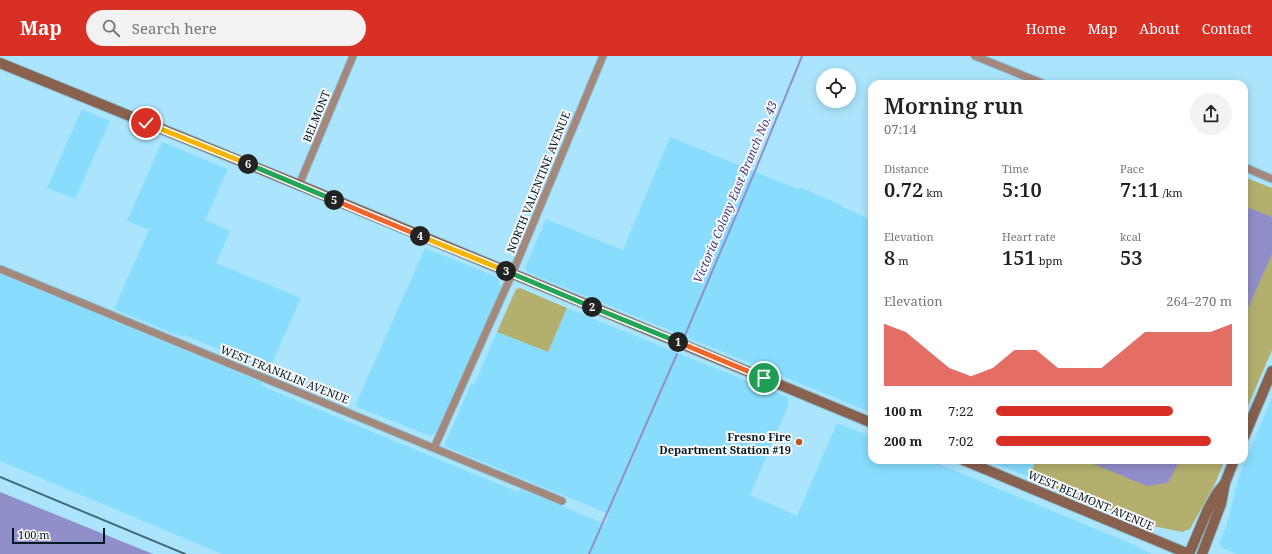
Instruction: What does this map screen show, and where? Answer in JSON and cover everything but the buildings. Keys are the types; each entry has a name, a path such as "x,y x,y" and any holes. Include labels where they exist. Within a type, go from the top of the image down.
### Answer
{"street":[{"name":"BELMONT","path":"299,185 353,56"},
{"name":"NORTH VALENTINE AVENUE","path":"434,448 512,274 603,56"},
{"path":"975,56 1034,80"},
{"path":"0,63 299,185 868,421"},
{"path":"1248,169 1272,179"},
{"name":"WEST FRANKLIN AVENUE","path":"0,269 562,501"},
{"path":"1248,428 1272,371"},
{"name":"WEST BELMONT AVENUE","path":"973,464 1189,554"},
{"path":"1202,554 1221,504 1225,482 1232,464"},
{"path":"1189,554 1208,509 1217,492 1225,482"}],"shaded area":[{"path":"82,109 110,121 75,199 47,188"},
{"path":"670,137 798,189 799,187 842,205 842,207 868,218 868,411 527,272 525,268 546,219 623,250"},
{"path":"162,142 228,169 205,220 230,231 216,263 301,298 269,370 184,335 182,337 114,309 149,230 127,221"},
{"path":"1248,179 1272,188 1272,350 1248,406"},
{"path":"1248,208 1272,217 1272,254 1248,308"},
{"path":"425,248 497,277 501,288 451,402 435,434 430,436 355,406"},
{"path":"0,274 263,383 262,386 518,492 520,489 605,524 609,514 444,446 471,384 474,385 497,332 548,352 567,308 787,397 789,404 750,495 797,516 837,423 868,435 868,464 939,464 1130,543 1152,554 222,554 0,461"},
{"path":"520,288 567,308 548,352 497,332 516,289"},
{"path":"1272,397 1272,554 1236,554 1222,548 1219,543 1226,527 1238,479 1244,464 1248,464 1248,455"},
{"path":"996,464 1034,464 1029,477"},
{"path":"1034,464 1223,464 1214,486 1190,529 1182,532 1148,525 1029,478"},
{"path":"1094,464 1178,464 1168,483 1147,486"},
{"path":"0,492 153,554 0,554"}],"waterway":[{"name":"Victoria Colony East Branch No. 43","path":"685,335 802,56"},
{"name":"Victoria Colony East Branch No. 43","path":"589,554 677,354"}],"railway":[{"path":"0,477 185,554"}],"place":[{"name":"Fresno Fire Department Station #19","path":"799,442"}],"route":[{"path":"146,123 764,378"}]}
